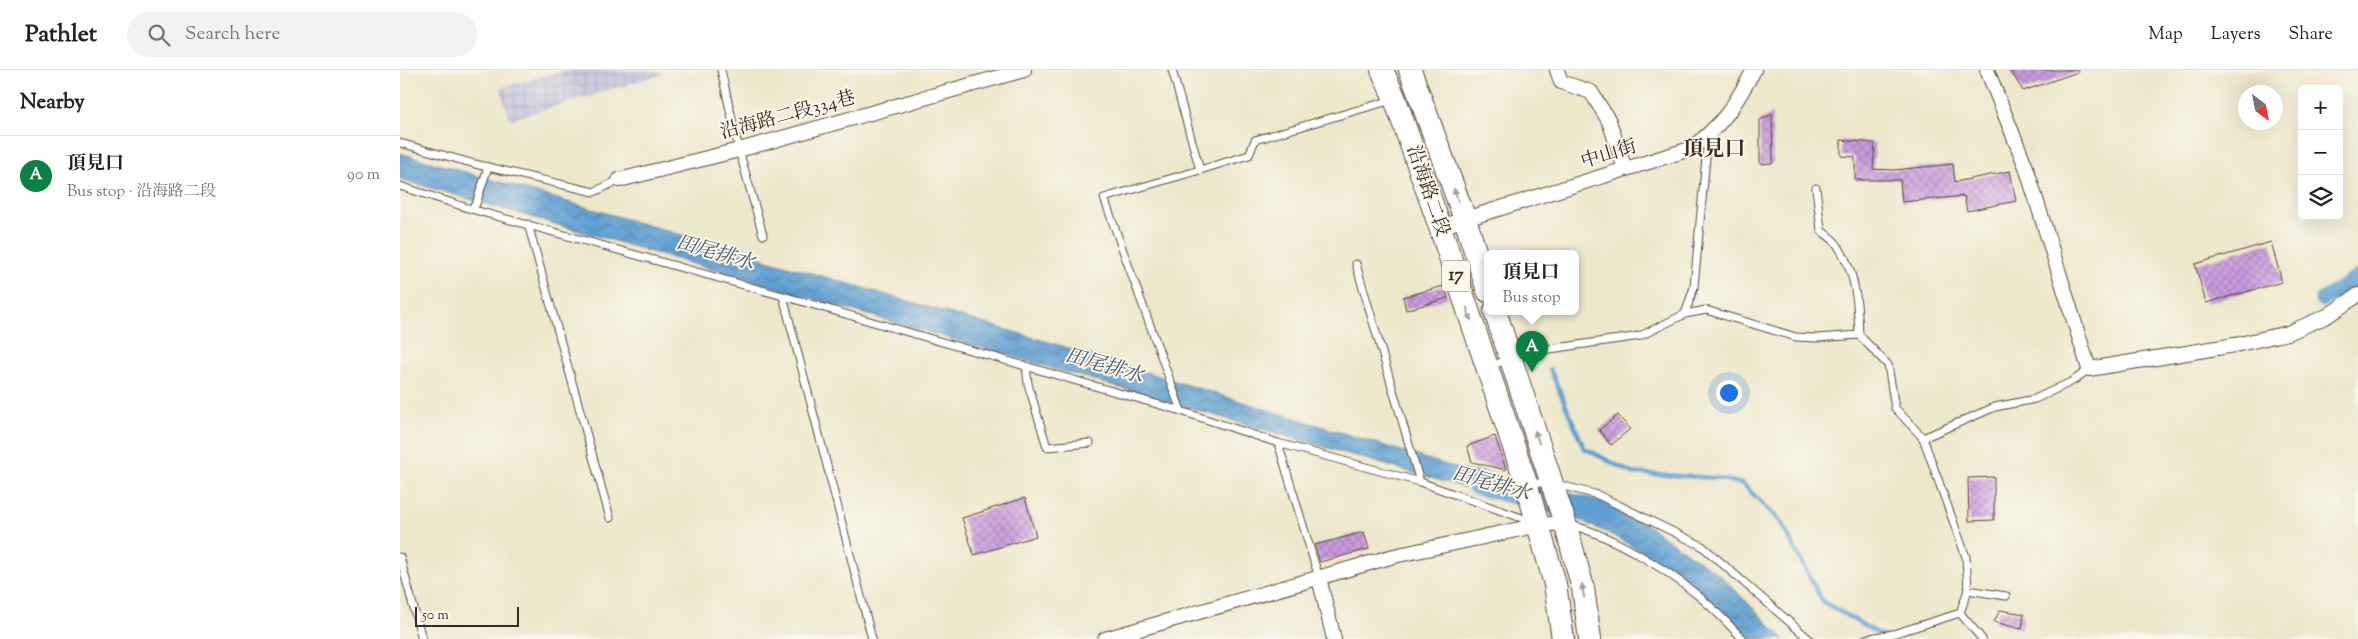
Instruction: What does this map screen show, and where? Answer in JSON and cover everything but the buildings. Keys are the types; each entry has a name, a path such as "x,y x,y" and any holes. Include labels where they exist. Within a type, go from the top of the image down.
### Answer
{"main road":[{"name":"沿海路二段","path":"1382,70 1395,100 1440,227 1526,483"},
{"name":"沿海路二段","path":"1410,70 1465,219 1484,278"},
{"path":"1496,315 1565,523 1583,588 1590,639"},
{"name":"17","path":"1526,483 1555,584 1563,639"}],"street":[{"name":"沿海路二段334巷","path":"619,180 739,150 1024,70"},
{"path":"1557,70 1561,82 1591,92 1609,121 1625,169"},
{"name":"中山街","path":"1440,227 1690,149 1708,136 1731,111 1754,70"},
{"path":"1987,70 2026,167 2089,369 2235,345 2288,333 2327,316 2358,295"},
{"path":"1105,639 1394,556 1538,525 1565,523"},
{"path":"1319,578 1334,639"}],"lane":[{"path":"721,70 739,150 763,235"},
{"path":"1172,70 1200,170"},
{"path":"1181,411 1104,198 1249,156 1255,140 1395,100"},
{"path":"1685,314 1694,287 1708,136"},
{"path":"400,143 488,167 594,192 619,180"},
{"path":"473,206 488,167"},
{"path":"400,186 1181,411 1278,444 1420,482 1510,513 1538,525"},
{"path":"1816,188 1821,230 1838,244 1849,269 1857,295 1859,335 1888,365 1895,408 1923,438 1966,557 1968,590 1960,613"},
{"path":"528,224 610,518"},
{"path":"1356,264 1420,482"},
{"path":"783,296 872,639"},
{"path":"1486,366 1536,351 1640,336 1685,314 1706,310 1796,337 1817,338 1859,335"},
{"path":"1026,366 1028,384 1047,447 1090,443"},
{"path":"1923,438 1994,407 2035,399 2073,381 2089,369"},
{"path":"1278,444 1319,578"},
{"path":"1526,483 1552,483 1598,495 1702,546 1809,639"},
{"path":"1565,523 1592,530 1660,569 1696,594 1743,639"},
{"path":"400,557 422,639"},
{"path":"1968,590 2006,596"},
{"path":"1865,639 1894,634 1960,613"},
{"path":"1960,613 1982,639"}],"shaded area":[{"path":"566,70 649,70 663,74 510,120 500,88"}],"water":[{"path":"400,153 1052,343 1466,471 1509,482 1514,502 400,179"},
{"path":"1574,498 1605,503 1632,515 1721,576 1784,639 1750,639 1712,604 1672,572 1628,544 1581,521"}],"waterway":[{"path":"2322,300 2358,277"},
{"path":"1550,369 1584,448 1632,473 1717,478 1743,484 1780,521 1823,602 1888,639"},
{"name":"田尾排水","path":"1478,483 1609,515"}],"place":[{"name":"頂見口","path":"1532,372"}],"district":[{"name":"頂見口","path":"1714,150"}]}
